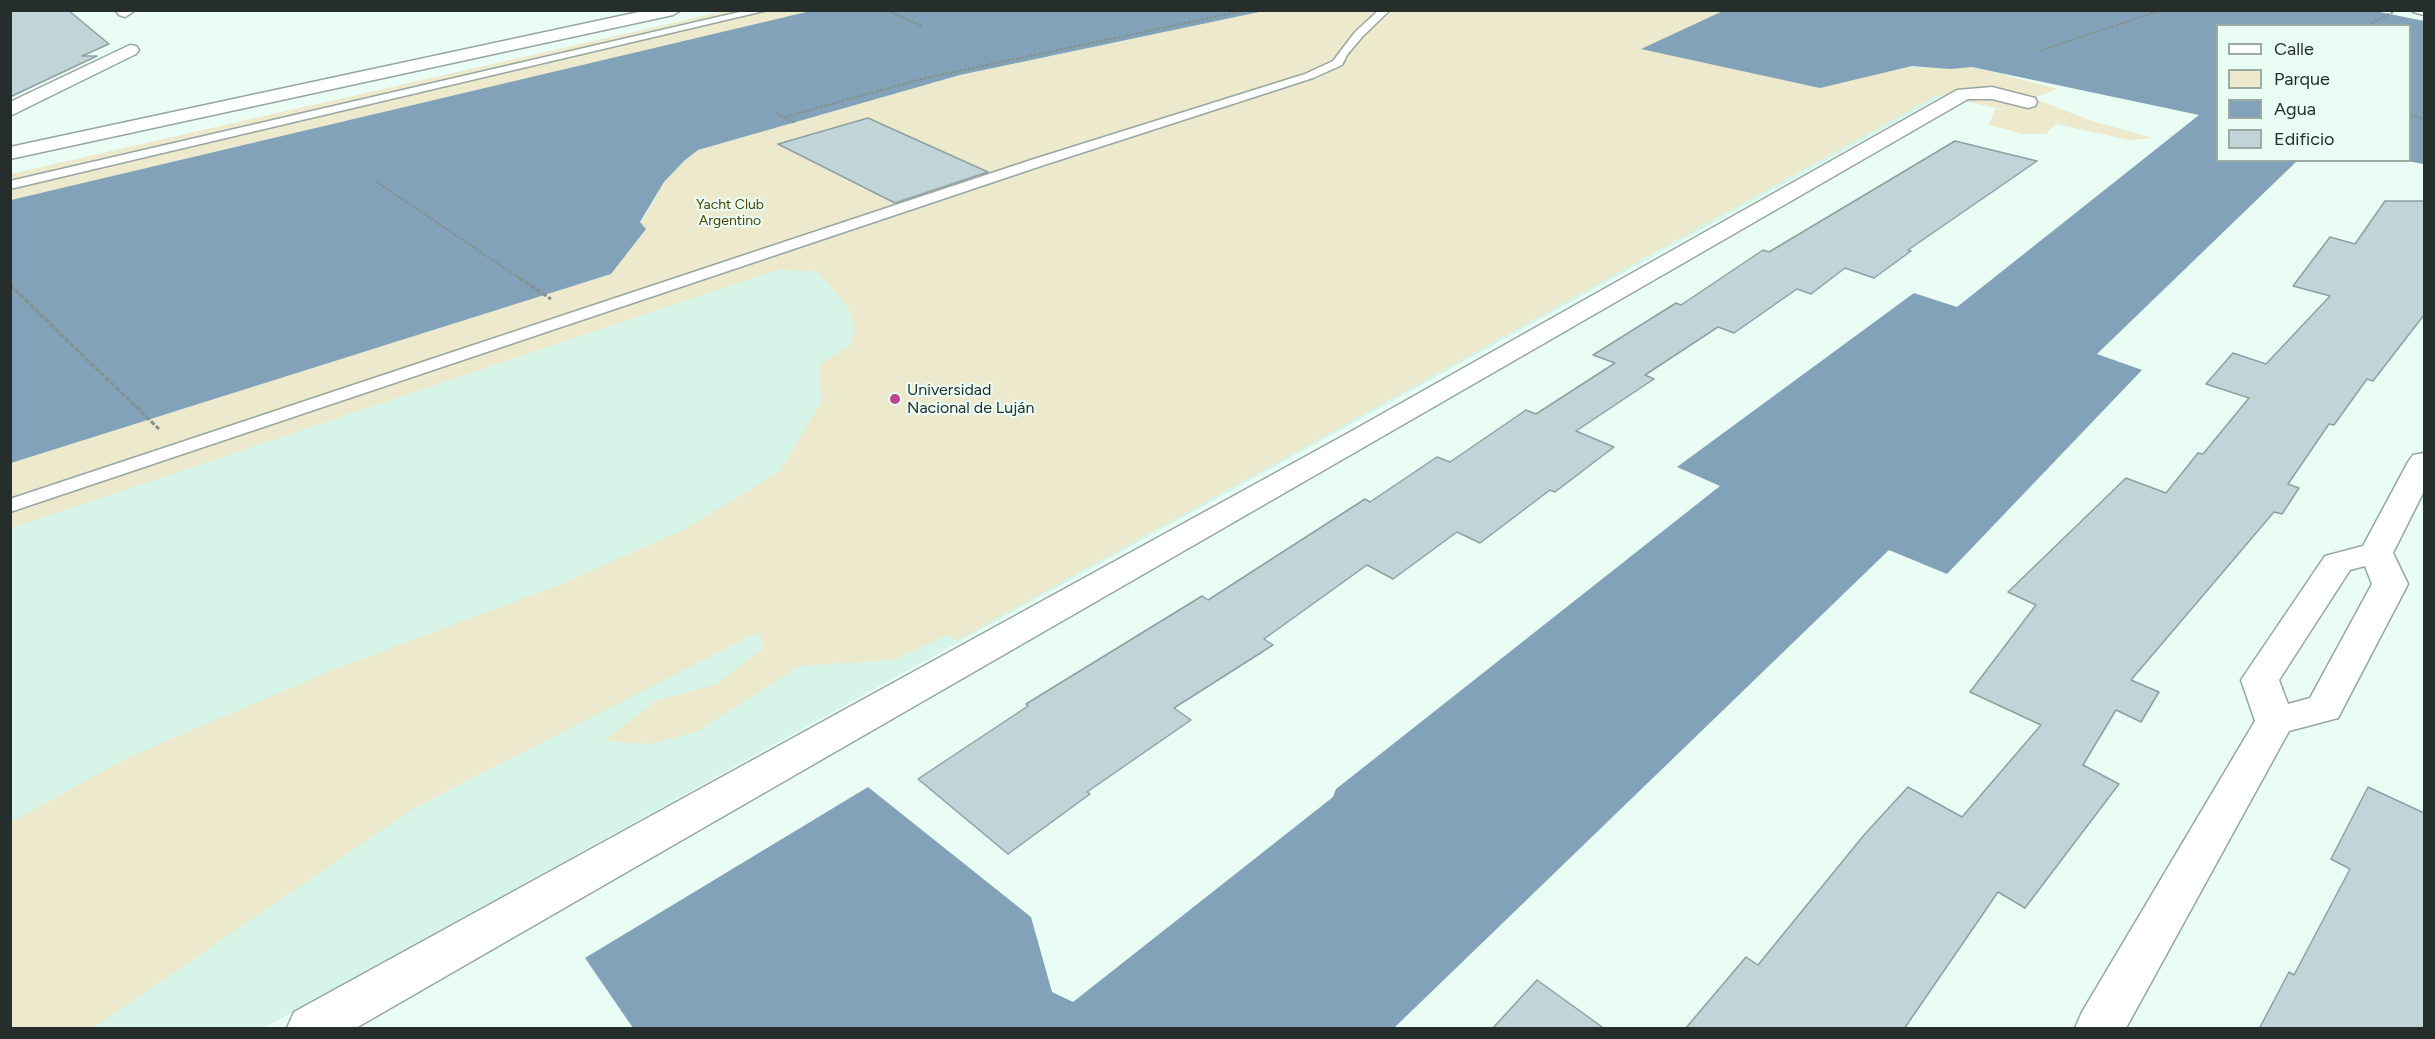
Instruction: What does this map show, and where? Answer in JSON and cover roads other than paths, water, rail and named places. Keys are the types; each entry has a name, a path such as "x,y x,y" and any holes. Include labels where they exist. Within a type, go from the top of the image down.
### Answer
{"street":[{"path":"10,153 673,10"},
{"path":"10,110 130,50"},
{"path":"312,1029 1371,432 1964,94 1992,93 2028,102"},
{"path":"2275,721 2260,680 2337,563 2376,553 2424,462"},
{"path":"2100,1029 2275,721 2324,708 2390,584 2376,553"}],"lane":[{"path":"10,185 763,10"},
{"path":"10,506 1039,162 1309,76 1338,63 1342,54 1359,34 1385,10"},
{"path":"2417,10 2424,12"}],"water":[{"path":"815,10 1264,11 960,75 698,150 664,182 640,222 646,229 611,274 11,463 11,200"},
{"path":"1725,10 2370,10 2424,21 2424,164 2411,162 2411,24 2216,24 2216,162 2296,162 2097,354 2142,370 1947,574 1889,550 1394,1028 633,1028 585,958 868,787 1031,917 1052,992 1073,1002 1333,797 1336,789 1720,486 1677,467 1914,293 1957,307 2199,115 1972,67 1950,69 1912,66 1820,88 1641,49"}],"place":[{"name":"Universidad Nacional de Luján","path":"895,399"}],"park label":[{"name":"Yacht Club Argentino","path":"730,214"}]}
